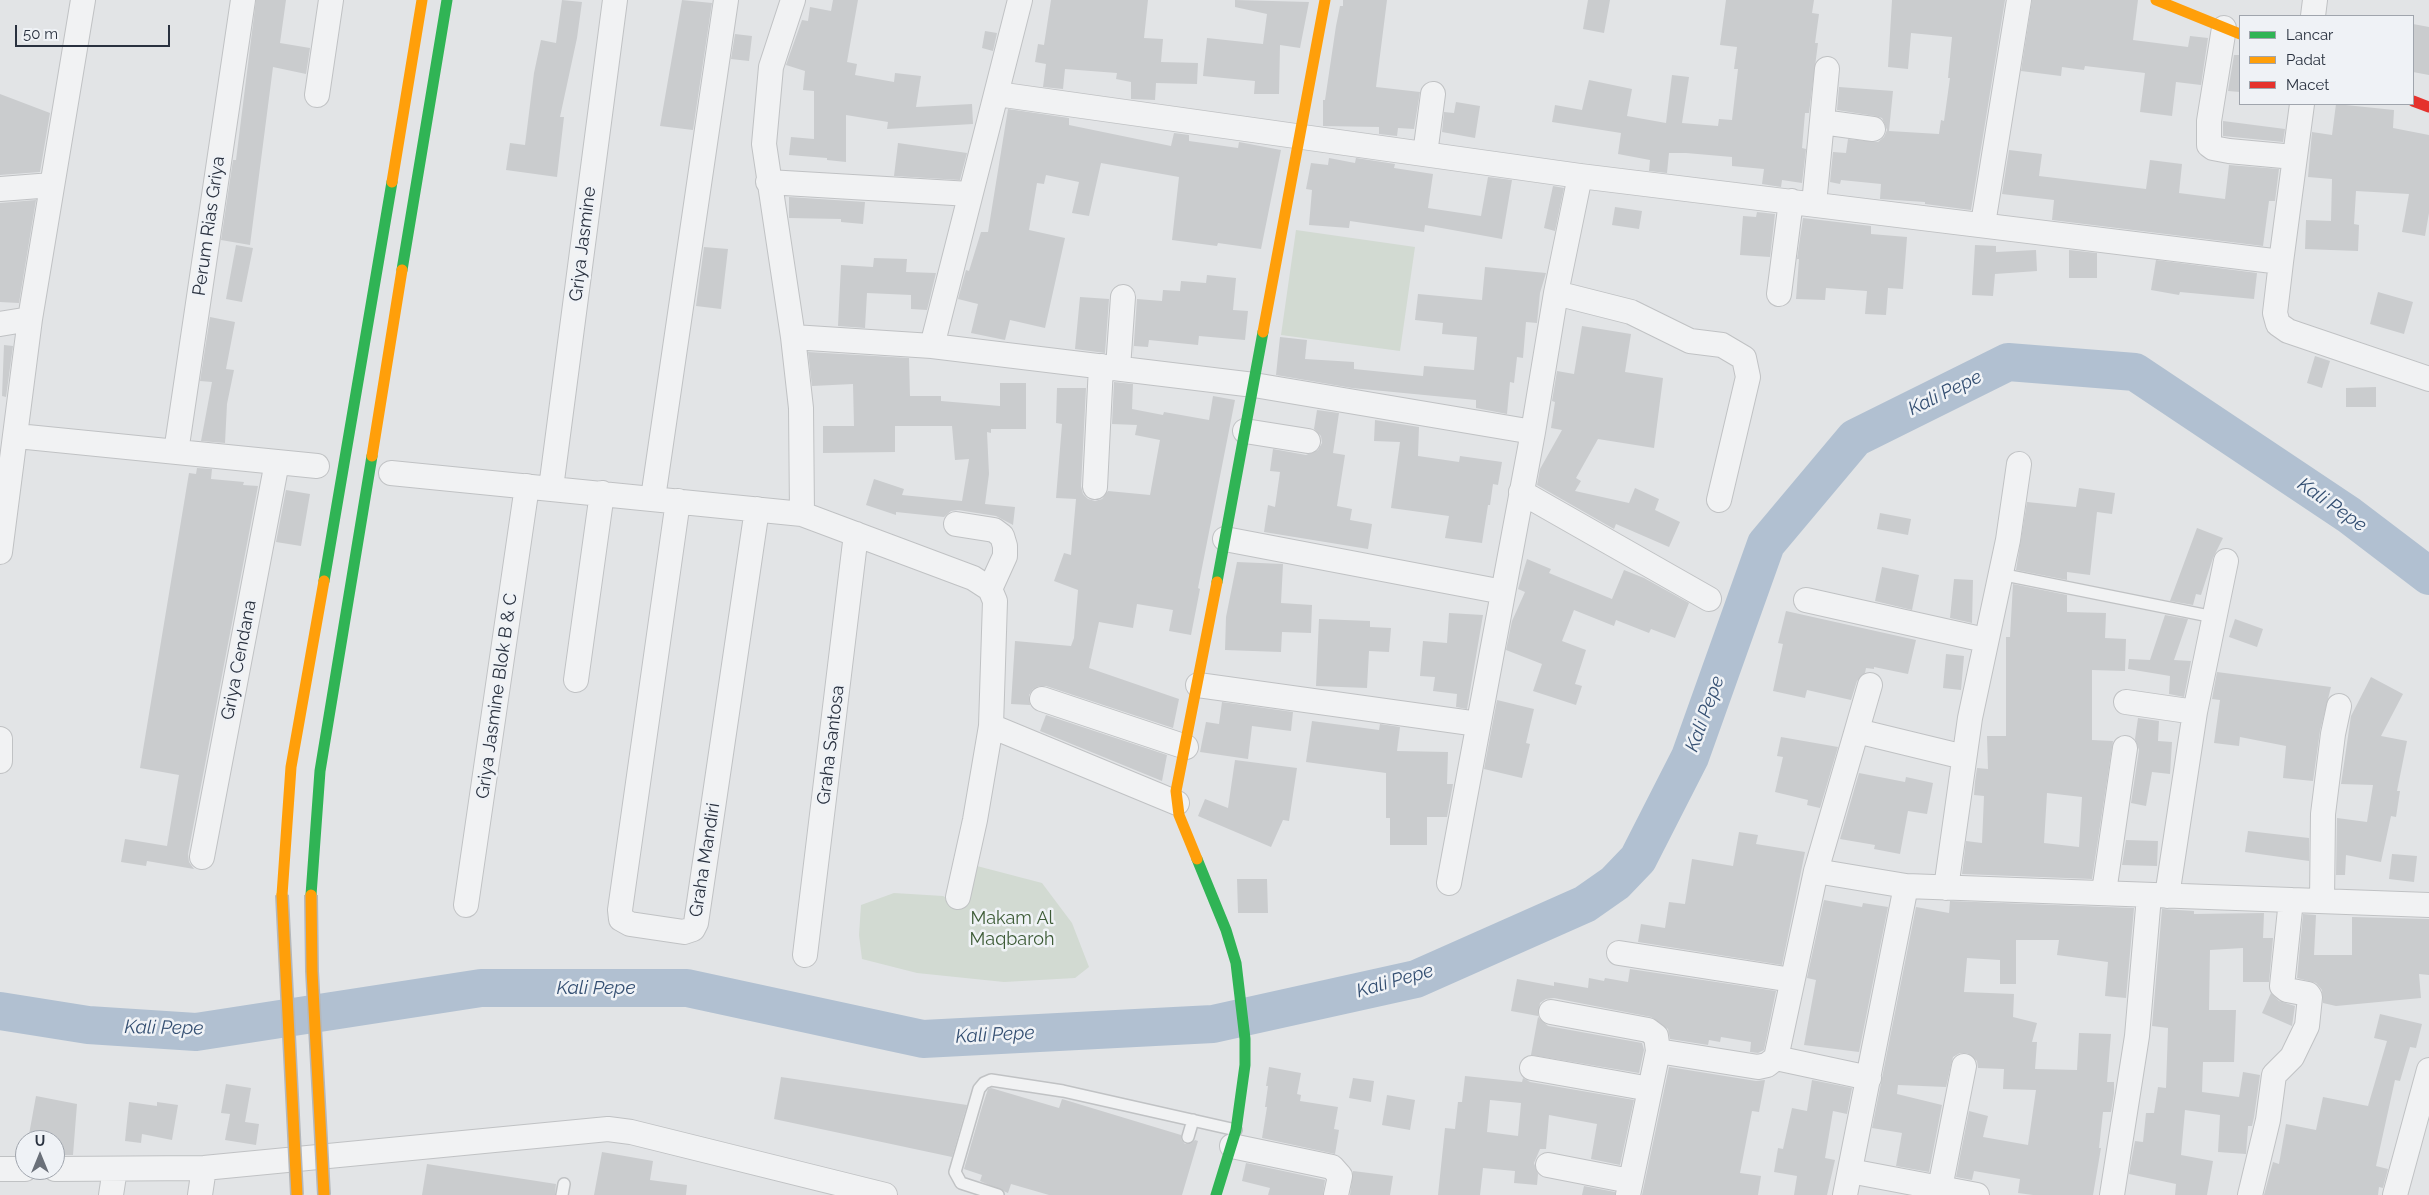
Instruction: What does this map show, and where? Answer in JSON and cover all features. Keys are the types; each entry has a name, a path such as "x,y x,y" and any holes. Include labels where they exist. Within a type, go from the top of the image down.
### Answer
{"main road":[{"path":"297,1195 282,895 290,768 355,404 422,0"},
{"path":"324,1195 312,971 311,895 320,771 447,0"},
{"path":"1216,1195 1234,1138 1245,1065 1245,1039 1236,963 1226,930 1215,908 1179,815 1177,803 1178,776 1186,747 1198,685 1302,137 1326,0"},
{"path":"2156,0 2232,31"},
{"path":"2414,101 2429,107"}],"street":[{"path":"0,552 17,436 30,319 83,0"},
{"name":"Perum Rias Griya","path":"176,452 243,0"},
{"path":"318,95 331,0"},
{"name":"Griya Jasmine","path":"551,488 615,0"},
{"path":"653,498 726,0"},
{"path":"793,0 771,67 764,144 768,182 793,337 802,432 802,514"},
{"path":"932,346 1020,0"},
{"path":"1983,224 2019,0"},
{"path":"2313,15 2315,0"},
{"path":"2232,31 2209,121 2209,145 2213,148 2229,151 2294,157"},
{"path":"1814,204 1827,69"},
{"path":"997,94 1580,176 1983,224 2280,262"},
{"path":"1426,154 1433,94"},
{"path":"2302,105 2280,262 2275,313 2278,324 2288,330 2429,380"},
{"path":"1822,122 1874,129"},
{"path":"1449,883 1533,432 1556,293 1580,176"},
{"path":"768,182 970,194"},
{"path":"0,189 52,185"},
{"path":"1779,294 1791,201"},
{"path":"1556,293 1631,312 1690,341 1722,344 1744,358 1748,377 1719,500"},
{"path":"1096,487 1110,367 1123,297"},
{"path":"0,324 30,319"},
{"path":"793,337 932,346 1254,385 1533,432"},
{"path":"1246,431 1308,441"},
{"path":"17,436 317,466"},
{"name":"Griya Cendana","path":"202,857 277,462"},
{"path":"1946,888 1964,757 1985,640 2008,540 2019,464"},
{"path":"391,473 757,508 802,514 973,578 990,589 995,601 996,614 991,726 975,820 958,897"},
{"name":"Griya Jasmine Blok B & C","path":"466,905 528,486"},
{"path":"1521,492 1709,599"},
{"path":"576,680 602,493"},
{"name":"Graha Mandiri","path":"678,501 620,910 621,919 630,924 684,932 692,929 696,923 757,508"},
{"path":"956,524 994,530 1002,536 1006,546 1005,556 990,589"},
{"name":"Graha Santosa","path":"805,955 856,534"},
{"path":"1225,539 1502,592"},
{"path":"2119,1193 2137,1036 2158,896 2226,561"},
{"path":"1806,600 1985,640"},
{"path":"1198,685 1478,724"},
{"path":"1658,1051 1758,1067 1767,1065 1776,1058 1816,871 1870,685"},
{"path":"1042,699 1186,747"},
{"path":"2126,702 2195,712"},
{"path":"2322,901 2323,814 2333,734 2340,706"},
{"path":"991,726 1177,803"},
{"path":"1857,731 1964,757"},
{"path":"0,739 0,761"},
{"path":"2104,892 2125,748"},
{"path":"1816,871 1906,886 2429,905"},
{"path":"1845,1195 1906,886"},
{"path":"2250,1195 2268,1120 2274,1075 2292,1057 2307,1026 2310,997 2308,994 2287,990 2282,986 2291,900"},
{"path":"1619,953 1792,980"},
{"path":"1548,1165 1629,1188 1658,1051 1656,1036 1648,1030 1551,1012"},
{"path":"1776,1058 1869,1078"},
{"path":"1940,1188 1964,1066"},
{"path":"1532,1068 1650,1089"},
{"path":"2395,1195 2426,1097 2429,1070"},
{"path":"65,1169 204,1168 608,1129 631,1132 885,1195"},
{"path":"1234,1138 1332,1167 1340,1176 1336,1195"},
{"path":"111,1195 115,1168"},
{"path":"200,1195 204,1168"},
{"path":"0,1169 15,1169"},
{"path":"1850,1171 1977,1195"}],"lane":[{"path":"2000,574 2214,617"},
{"path":"998,1195 961,1183 955,1172 979,1089 984,1083 991,1080 1063,1091 1193,1120 1234,1138"},
{"path":"1188,1138 1193,1120"}],"green space":[{"path":"1296,230 1415,247 1400,351 1281,335"},
{"name":"Makam Al Maqbaroh","path":"977,866 1042,883 1072,923 1089,967 1075,978 1004,982 917,973 862,959 859,935 861,905 894,893 943,896 960,905 969,900"}],"building":[{"path":"256,0 286,0 280,43 310,48 306,74 273,67 250,245 221,240 233,160 236,160"},
{"path":"562,0 582,2 577,38 560,117 564,117 557,177 506,170 510,143 525,145 534,73 541,40 556,43"},
{"path":"682,0 712,3 693,130 660,126"},
{"path":"833,0 858,0 847,62 857,64 855,75 894,82 895,73 921,76 916,107 972,104 973,124 887,129 888,122 846,115 846,162 827,160 827,158 789,155 791,137 814,139 814,91 803,90 805,71 786,65 802,20 808,21 810,7 831,11"},
{"path":"1051,0 1148,0 1144,38 1163,39 1161,62 1198,63 1197,84 1156,83 1155,100 1131,99 1131,82 1116,79 1117,73 1065,69 1063,89 1043,87 1046,64 1035,62 1038,44 1044,45"},
{"path":"1235,0 1309,2 1300,48 1280,45 1279,94 1254,94 1255,81 1203,76 1207,38 1263,44 1267,14 1235,7"},
{"path":"1343,0 1387,0 1376,87 1420,92 1414,129 1398,128 1397,136 1379,134 1379,127 1323,126 1323,100 1325,100 1336,26 1340,6 1343,6"},
{"path":"1588,0 1610,0 1604,33 1583,29"},
{"path":"1726,0 1814,0 1812,13 1819,14 1815,43 1818,43 1809,113 1805,113 1802,148 1806,149 1802,183 1782,180 1781,187 1762,184 1764,169 1732,166 1732,157 1686,153 1669,153 1667,173 1649,171 1650,160 1618,154 1621,133 1552,122 1555,105 1582,110 1589,80 1632,89 1627,116 1666,123 1672,75 1689,77 1682,123 1718,126 1719,119 1732,120 1738,69 1734,69 1737,47 1720,45"},
{"path":"1892,0 2005,0 1971,210 1925,204 1925,202 1880,199 1881,184 1841,180 1840,184 1830,182 1833,152 1846,153 1848,139 1878,142 1884,137 1887,130 1882,118 1837,110 1839,87 1893,91 1889,131 1939,134 1941,120 1944,121 1950,78 1948,78 1952,37 1911,33 1908,69 1888,67"},
{"path":"2032,0 2138,0 2133,40 2188,47 2190,36 2208,38 2201,85 2176,82 2172,116 2140,112 2145,73 2085,66 2084,70 2062,67 2061,76 2021,71"},
{"path":"2414,24 2429,27 2429,75 2414,72"},
{"path":"985,31 997,33 993,51 982,48"},
{"path":"735,34 752,36 749,61 731,59"},
{"path":"2234,55 2239,55 2239,92 2228,91"},
{"path":"0,94 50,113 40,172 0,175"},
{"path":"1456,102 1480,106 1475,138 1442,132 1444,112 1454,113"},
{"path":"2336,105 2346,105 2394,110 2393,128 2429,135 2429,213 2425,236 2402,232 2409,194 2356,191 2354,224 2359,225 2358,251 2305,249 2306,220 2331,221 2332,179 2308,177 2312,132 2332,135"},
{"path":"1008,109 1069,118 1069,125 1171,146 1174,133 1189,135 1189,141 1238,148 1239,142 1281,150 1261,249 1218,243 1217,246 1172,240 1179,177 1101,163 1089,216 1072,213 1079,182 1046,175 1044,184 1037,183 1029,230 1065,238 1045,328 1010,320 1005,340 971,333 978,304 958,299 966,270 969,271 981,232 988,232"},
{"path":"2223,121 2285,129 2283,142 2223,136"},
{"path":"898,143 967,153 960,180 894,176"},
{"path":"2009,150 2042,154 2039,176 2146,189 2150,160 2182,164 2179,193 2225,199 2229,165 2279,169 2275,201 2269,201 2263,246 2052,220 2054,200 2002,194"},
{"path":"1329,158 1355,163 1356,158 1395,164 1394,168 1433,174 1428,208 1481,216 1488,177 1512,180 1502,239 1425,225 1424,232 1350,221 1349,228 1309,225 1312,190 1306,189 1311,163 1328,165"},
{"path":"1553,186 1564,188 1555,231 1544,228"},
{"path":"789,197 865,202 863,224 841,222 841,219 789,218"},
{"path":"36,200 19,303 0,302 0,203"},
{"path":"1615,207 1642,211 1639,229 1612,225"},
{"path":"1757,212 1775,214 1770,257 1740,255 1743,216 1756,217"},
{"path":"1803,218 1871,226 1871,234 1907,237 1903,289 1888,288 1886,315 1865,314 1867,291 1826,288 1825,300 1796,299 1799,259 1797,259"},
{"path":"236,245 253,248 242,302 226,299"},
{"path":"1975,245 1996,246 1996,252 2036,250 2037,271 1995,274 1993,296 1972,295"},
{"path":"704,247 728,249 721,309 696,306"},
{"path":"2069,250 2097,253 2097,278 2069,278"},
{"path":"874,258 907,259 906,272 936,273 927,310 911,309 911,295 867,293 865,328 838,326 841,265 873,267"},
{"path":"2156,260 2257,273 2254,299 2180,292 2179,295 2151,290"},
{"path":"1485,267 1546,273 1540,293 1537,323 1526,322 1523,358 1517,357 1514,383 1510,382 1507,414 1476,408 1476,400 1352,388 1276,375 1280,337 1307,340 1305,359 1354,362 1354,369 1423,376 1424,366 1474,370 1477,337 1442,334 1443,323 1415,320 1418,294 1482,300"},
{"path":"1207,275 1236,278 1233,310 1248,311 1245,340 1199,336 1198,345 1149,340 1148,347 1134,346 1133,356 1137,299 1162,301 1163,290 1180,291 1181,281 1206,283"},
{"path":"2378,292 2413,302 2404,334 2370,324"},
{"path":"1080,297 1109,299 1105,353 1075,349"},
{"path":"210,317 235,322 226,369 234,370 227,404 225,443 201,441 212,382 200,381"},
{"path":"1582,326 1631,334 1625,372 1663,378 1654,448 1598,439 1576,478 1581,481 1575,491 1629,503 1635,488 1659,499 1655,510 1680,522 1669,547 1616,524 1614,529 1537,485 1540,469 1562,430 1551,428 1555,402 1552,401 1557,371 1574,374"},
{"path":"4,345 13,346 6,397 2,396"},
{"path":"808,352 909,358 910,396 941,396 941,401 1000,406 1000,383 1026,383 1026,429 991,429 991,433 987,432 989,474 985,504 1015,507 1013,525 996,516 958,510 951,511 944,517 896,512 896,515 866,505 874,479 904,489 902,495 962,501 969,459 955,460 952,426 895,426 895,452 823,453 823,426 854,426 853,384 812,386"},
{"path":"2315,356 2330,361 2322,388 2307,383"},
{"path":"1114,382 1133,384 1132,409 1163,415 1164,412 1209,420 1213,396 1235,400 1198,588 1200,589 1191,635 1169,631 1173,610 1137,604 1133,628 1099,622 1089,668 1179,699 1173,728 1046,686 1039,686 1033,689 1029,695 1030,705 1011,704 1015,641 1071,646 1074,638 1078,590 1054,581 1064,553 1071,555 1076,499 1056,498 1062,424 1056,423 1057,388 1086,388 1081,486 1083,494 1088,499 1095,501 1102,499 1108,491 1150,495 1160,440 1135,435 1137,425 1112,424"},
{"path":"2376,387 2376,407 2346,407 2346,388"},
{"path":"1317,410 1339,413 1333,453 1345,455 1337,506 1352,509 1350,520 1372,524 1368,549 1264,532 1268,505 1275,507 1280,472 1270,471 1273,449 1306,455 1318,450 1322,443 1321,436 1314,429"},
{"path":"1375,420 1419,427 1418,456 1459,462 1460,456 1502,462 1498,485 1493,484 1482,543 1445,538 1449,516 1391,508 1400,442 1374,441"},
{"path":"197,468 212,469 211,479 244,482 243,485 258,486 188,854 189,862 194,869 147,861 146,866 121,862 125,839 167,846 179,775 140,768 189,473 196,474"},
{"path":"2079,488 2115,493 2112,514 2097,512 2090,575 2067,572 2067,580 2016,570 2027,502 2076,507"},
{"path":"286,490 310,494 301,546 276,542"},
{"path":"1880,513 1911,519 1908,535 1877,529"},
{"path":"2197,528 2223,538 2213,558 2201,595 2196,594 2193,605 2170,601"},
{"path":"1527,559 1551,569 1549,573 1612,599 1624,570 1644,578 1689,603 1675,638 1651,629 1649,633 1616,620 1614,626 1574,610 1562,641 1586,650 1575,684 1582,686 1576,705 1533,691 1542,664 1506,650 1512,621 1525,592 1518,589"},
{"path":"1237,562 1283,564 1281,603 1312,605 1311,633 1282,632 1281,652 1225,650 1226,617"},
{"path":"1882,567 1919,575 1912,610 1875,601"},
{"path":"1954,579 1973,580 1972,623 1950,618"},
{"path":"2013,584 2067,595 2067,612 2106,613 2105,638 2126,639 2125,671 2092,670 2092,740 2113,741 2092,879 1962,874 1966,841 1982,843 1984,796 1974,795 1977,768 1988,769 1987,736 2006,736 2006,637 2010,637","holes":["2047,793 2082,797 2079,847 2044,843"]},
{"path":"1786,611 1916,640 1908,674 1874,667 1874,669 1866,668 1865,673 1857,681 1851,700 1807,690 1805,698 1773,691 1783,644 1778,643"},
{"path":"1449,613 1483,615 1467,709 1456,707 1457,694 1433,691 1435,677 1420,676 1423,641 1447,643"},
{"path":"2165,615 2188,619 2174,660 2191,661 2184,697 2169,694 2170,676 2128,669 2129,659 2150,660"},
{"path":"1319,619 1370,621 1370,627 1391,628 1389,652 1369,651 1367,688 1316,686"},
{"path":"2235,619 2263,629 2257,647 2229,637"},
{"path":"1946,654 1964,656 1961,690 1943,688"},
{"path":"2217,672 2331,687 2320,731 2313,781 2283,778 2286,746 2240,737 2239,746 2214,743 2220,700 2212,699"},
{"path":"2371,677 2403,694 2381,736 2407,741 2397,791 2400,791 2396,817 2391,816 2381,862 2346,855 2345,875 2336,875 2337,818 2367,822 2373,785 2341,784 2351,716"},
{"path":"1497,700 1534,709 1526,743 1530,744 1522,778 1484,769"},
{"path":"1222,702 1293,712 1291,731 1252,726 1248,759 1200,752 1206,722 1219,724"},
{"path":"1046,715 1167,755 1162,781 1040,731"},
{"path":"2138,718 2159,721 2158,741 2172,742 2170,774 2152,772 2146,806 2131,803 2139,750 2135,739"},
{"path":"1312,721 1379,730 1380,724 1400,727 1397,751 1448,752 1447,784 1453,784 1447,817 1427,817 1427,845 1390,845 1390,818 1386,818 1386,773 1306,762"},
{"path":"1781,737 1838,747 1820,808 1807,805 1808,800 1775,792 1783,757 1777,756"},
{"path":"1235,760 1297,768 1289,821 1283,820 1271,847 1198,816 1205,799 1228,808"},
{"path":"1859,773 1905,782 1906,777 1933,783 1927,814 1908,811 1900,854 1874,849 1875,845 1840,839"},
{"path":"2248,831 2309,838 2309,861 2245,852"},
{"path":"1739,832 1758,835 1756,844 1805,852 1782,965 1638,942 1641,924 1665,928 1669,902 1685,904 1692,859 1733,866"},
{"path":"2126,840 2158,841 2157,866 2122,865"},
{"path":"2392,854 2417,856 2414,882 2389,879"},
{"path":"1237,879 1267,879 1268,913 1238,913"},
{"path":"1824,900 1862,907 1863,903 1888,907 1859,1052 1804,1045 1816,980 1807,978"},
{"path":"1950,901 2134,908 2126,998 2105,996 2108,962 2057,955 2059,940 2016,940 2016,984 2000,984 2000,960 1967,958 1964,992 2014,994 2013,1017 2037,1023 2032,1042 2037,1042 2035,1069 2077,1070 2079,1033 2111,1034 2107,1082 2114,1082 2114,1093 2111,1112 2103,1112 2099,1148 2101,1148 2093,1195 2033,1195 2018,1193 2020,1179 1974,1171 1972,1180 1956,1177 1969,1111 1988,1116 1983,1137 2028,1145 2036,1090 2003,1089 2004,1069 1978,1068 1977,1061 1967,1053 1960,1053 1953,1057 1946,1087 1898,1085 1897,1094 1942,1105 1929,1172 1896,1166 1902,1133 1872,1128 1916,907 1949,913"},
{"path":"2162,909 2194,911 2194,914 2264,913 2263,938 2273,938 2269,982 2243,982 2243,948 2210,950 2209,1010 2236,1010 2234,1062 2203,1062 2202,1092 2239,1097 2243,1072 2260,1075 2252,1126 2248,1126 2246,1154 2218,1152 2220,1115 2185,1110 2181,1155 2213,1161 2207,1195 2175,1195 2176,1184 2129,1174 2135,1141 2143,1142 2146,1113 2154,1113 2158,1087 2166,1088 2168,1028 2152,1026"},
{"path":"2303,914 2316,915 2314,955 2352,955 2352,917 2429,919 2429,975 2419,974 2421,998 2336,1006 2323,1003 2322,990 2316,983 2297,978"},
{"path":"1630,969 1776,991 1764,1050 1758,1053 1750,1052 1751,1042 1721,1037 1720,1042 1709,1040 1708,1045 1670,1039 1668,1029 1651,1017 1554,998 1546,999 1540,1003 1538,1016 1511,1011 1517,979 1554,986 1554,982 1588,988 1589,978 1604,981 1605,978 1628,982"},
{"path":"2271,993 2279,1001 2295,1006 2292,1026 2262,1013"},
{"path":"2380,1014 2422,1024 2416,1048 2410,1047 2400,1081 2395,1080 2376,1166 2388,1169 2383,1188 2379,1187 2378,1195 2264,1195 2273,1162 2279,1164 2286,1124 2316,1130 2323,1097 2368,1106 2387,1041 2374,1038"},
{"path":"1538,1017 1548,1026 1642,1043 1644,1050 1639,1073 1531,1055"},
{"path":"1269,1067 1301,1073 1297,1094 1301,1095 1300,1101 1338,1107 1334,1129 1339,1130 1335,1154 1262,1138 1267,1107 1265,1107 1268,1086 1266,1086"},
{"path":"1669,1067 1756,1081 1765,1080 1759,1112 1752,1111 1740,1173 1761,1176 1758,1195 1642,1195"},
{"path":"1465,1076 1522,1082 1523,1078 1530,1082 1634,1100 1620,1165 1591,1159 1597,1124 1549,1115 1546,1149 1540,1149 1534,1163 1538,1174 1537,1185 1514,1183 1515,1171 1483,1168 1480,1195 1438,1195 1445,1128 1455,1129 1458,1102 1462,1102","holes":["1490,1100 1521,1103 1518,1136 1487,1132"]},
{"path":"781,1077 967,1105 952,1157 774,1119"},
{"path":"1353,1078 1374,1081 1371,1102 1349,1098"},
{"path":"1812,1080 1852,1088 1847,1114 1833,1111 1825,1158 1835,1160 1827,1195 1794,1195 1797,1176 1774,1172 1778,1148 1783,1149 1792,1108 1807,1111"},
{"path":"226,1084 251,1088 245,1122 259,1124 256,1145 225,1140 230,1114 221,1113"},
{"path":"991,1088 1059,1108 1062,1099 1181,1135 1181,1139 1185,1144 1190,1144 1195,1140 1198,1141 1182,1195 1049,1195 1011,1184 1008,1193 980,1181 982,1175 964,1169 988,1089"},
{"path":"1387,1095 1415,1100 1410,1130 1382,1125"},
{"path":"36,1096 77,1104 73,1155 65,1155 65,1130 30,1130"},
{"path":"129,1102 157,1106 157,1102 178,1105 172,1140 142,1134 141,1143 125,1141"},
{"path":"602,1152 653,1161 650,1180 687,1185 686,1195 594,1195"},
{"path":"1246,1163 1325,1180 1323,1195 1268,1195 1270,1188 1242,1181"},
{"path":"427,1164 556,1184 555,1195 422,1195"},
{"path":"1353,1171 1393,1176 1390,1195 1350,1195"},
{"path":"1584,1186 1615,1192 1615,1195 1582,1195"}],"waterway":[{"name":"Kali Pepe","path":"0,1011 88,1025 196,1032 481,988 687,988 923,1039 1213,1024 1416,979 1585,904 1615,883 1638,859 1690,757 1766,544 1855,438 2008,362 2135,372 2349,515 2429,576"}],"traffic: fast":[{"path":"402,270 447,0"},
{"path":"324,581 392,182"},
{"path":"1217,582 1263,332"},
{"path":"311,895 320,771 372,456"},
{"path":"1197,859 1226,930 1236,963 1245,1039 1245,1065 1236,1130 1216,1195"}],"traffic: slow":[{"path":"392,182 422,0"},
{"path":"1263,332 1325,0"},
{"path":"2156,0 2239,34"},
{"path":"372,456 402,270"},
{"path":"282,895 291,767 324,581"},
{"path":"1197,859 1179,815 1176,791 1217,582"},
{"path":"282,895 297,1195"},
{"path":"311,895 312,971 324,1195"}],"traffic: jam":[{"path":"2414,101 2429,107"}]}
